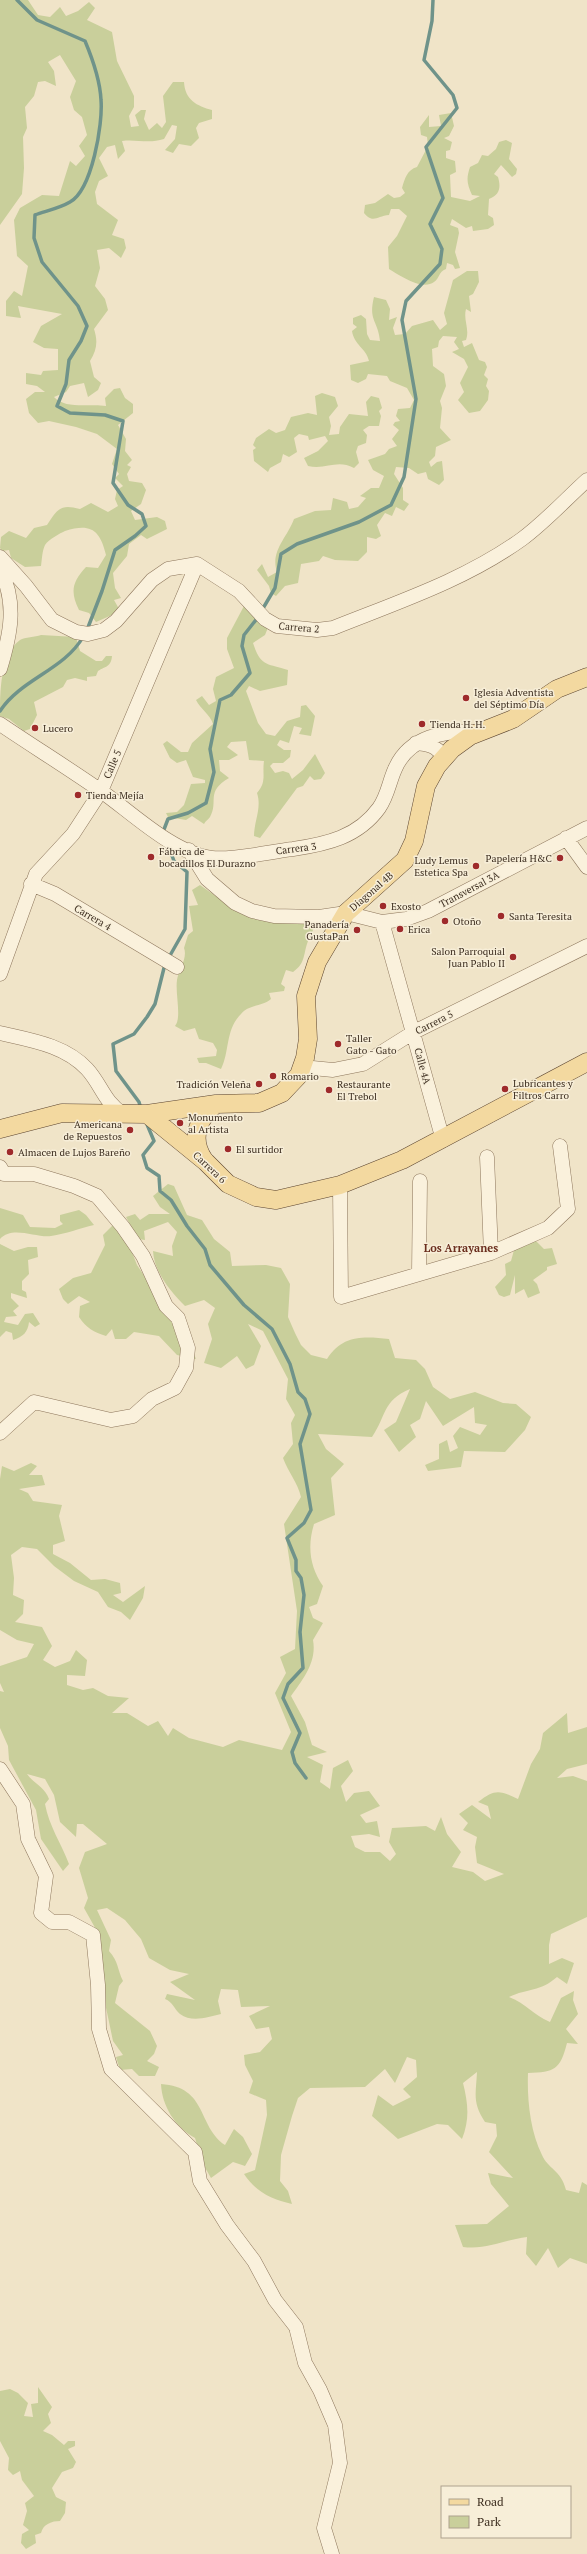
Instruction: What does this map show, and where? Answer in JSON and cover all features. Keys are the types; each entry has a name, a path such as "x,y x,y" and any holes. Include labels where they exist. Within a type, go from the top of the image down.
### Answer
{"main road":[{"path":"477,732 513,719 557,689 587,677"},
{"name":"Diagonal 4B","path":"302,1067 308,1039 305,1008 308,985 322,951 346,913 405,860 414,841 426,786 444,757 461,742 477,732"},
{"name":"Carrera 6","path":"147,1114 206,1162 228,1184 246,1194 276,1200 340,1185 402,1160 443,1140 587,1062"},
{"path":"0,1129 62,1113 147,1114 216,1104 260,1103 275,1097 294,1082 302,1067"},
{"path":"206,1162 199,1151 197,1132 203,1115 216,1104"}],"street":[{"name":"Carrera 2","path":"197,564 239,591 265,619 284,627 317,630 333,628 444,584 523,538 587,480"},
{"path":"0,557 26,586 52,620 76,632 88,634 99,632 116,621 152,580 168,569 197,564"},
{"name":"Calle 5","path":"0,974 31,884 36,874 73,834 101,791 197,564"},
{"path":"0,568 7,587 11,618 10,634 0,669"},
{"name":"Carrera 3","path":"0,724 101,791 168,839 189,850 211,858 232,857 321,845 346,837 363,827 374,814 385,798 395,767 415,743"},
{"path":"415,743 442,734 460,731 477,732"},
{"path":"415,743 429,744 438,748 444,757"},
{"name":"Transversal 3A","path":"346,913 382,922 406,919 422,913 587,828"},
{"path":"566,838 587,867"},
{"path":"189,850 207,879 235,902 252,911 274,916 319,917 346,913"},
{"name":"Carrera 4","path":"31,884 56,894 177,967"},
{"name":"Calle 4A","path":"382,922 443,1140"},
{"name":"Carrera 5","path":"302,1067 333,1070 358,1066 414,1032 587,946"},
{"path":"0,1033 51,1045 67,1055 86,1068 111,1107 123,1114"},
{"path":"340,1185 341,1297 491,1252 548,1228 568,1210 560,1146"},
{"path":"487,1157 491,1252"},
{"path":"0,1167 4,1174 34,1174 74,1186 97,1196 123,1227 143,1256 166,1306 178,1318 188,1348 186,1368 176,1388 152,1399 133,1416 111,1420 34,1402 0,1433"},
{"path":"419,1274 420,1181"},
{"path":"0,1769 23,1804 28,1839 46,1876 41,1894 41,1913 52,1922 69,1922 93,1935 98,1986 99,2029 111,2069 195,2152 200,2181 227,2225 254,2261 275,2300 296,2327 305,2364 320,2390 335,2425 340,2463 324,2528 332,2554"}],"green space":[{"path":"0,0 28,0 38,15 50,17 60,7 66,16 78,11 89,2 95,8 87,20 112,32 117,61 134,96 134,107 129,116 131,127 139,126 135,115 141,110 146,110 144,119 149,130 157,123 162,128 166,122 163,96 173,82 184,82 189,98 197,104 212,110 212,119 199,123 196,128 199,138 191,146 179,144 173,153 165,150 175,139 177,126 172,125 164,139 153,141 122,141 125,151 118,159 115,145 107,147 99,158 108,176 99,181 95,192 97,204 118,220 112,235 124,239 126,248 121,258 109,248 97,250 100,268 95,286 105,299 108,310 94,329 96,345 90,361 94,377 101,383 98,390 88,397 84,383 70,386 66,392 54,397 59,401 72,405 106,406 105,398 114,389 120,388 125,398 133,404 133,413 118,425 126,439 125,451 132,460 127,465 131,467 127,474 129,481 142,483 146,490 141,504 131,511 135,520 157,517 165,521 167,529 147,539 141,535 129,544 127,556 113,573 115,588 121,598 114,600 119,609 112,615 96,622 89,613 79,610 74,598 74,587 75,582 81,572 86,567 98,568 106,555 104,546 97,534 88,528 82,528 65,531 57,535 45,545 41,566 25,567 11,558 9,550 2,551 0,548 1,537 9,531 26,538 34,528 47,525 57,511 64,507 80,509 91,503 108,512 118,506 115,499 117,490 123,486 115,478 119,474 112,464 117,449 97,434 76,427 49,421 38,423 29,413 26,399 35,392 45,392 37,386 26,384 26,373 41,375 43,371 58,370 58,349 44,348 33,342 41,326 62,314 18,306 21,318 6,316 6,301 14,291 22,296 28,266 17,256 14,220 20,208 42,195 59,196 70,161 76,166 85,156 79,146 87,135 82,117 74,110 70,97 76,81 60,55 48,62 54,71 56,86 45,81 38,82 34,96 25,107 27,128 23,137 24,168 22,194 0,225"},
{"path":"451,113 454,126 449,136 444,138 452,142 450,150 446,151 446,158 455,161 456,172 450,175 451,197 470,201 480,196 472,195 469,188 468,175 470,167 478,163 482,155 488,156 496,149 499,142 506,140 512,143 509,159 517,169 516,174 512,177 501,165 494,174 498,177 499,190 489,199 488,215 493,218 494,225 488,229 473,231 472,226 466,228 452,219 450,225 458,228 459,233 455,252 460,268 455,269 453,265 447,263 446,269 434,282 423,285 404,278 389,269 388,247 397,236 407,216 399,209 391,209 389,215 373,219 364,213 365,205 375,203 388,194 394,198 400,197 405,193 402,188 405,178 411,170 417,167 428,146 427,137 421,135 420,127 429,115 429,127 441,126 439,115"},
{"path":"467,271 478,271 479,282 473,294 469,296 471,312 466,309 465,317 467,336 466,340 462,341 464,347 472,343 479,360 485,362 487,367 484,375 488,379 486,386 489,391 488,400 480,411 469,413 458,400 464,392 460,383 468,367 464,359 452,352 459,349 454,342 457,337 443,336 439,341 438,347 432,349 433,366 444,374 446,386 440,401 442,408 440,428 451,440 436,447 435,456 429,462 431,467 437,462 442,461 444,480 439,485 428,479 426,472 418,474 409,468 396,467 394,474 403,488 403,500 409,504 404,511 396,507 392,516 385,513 377,525 381,536 376,539 367,537 367,552 358,561 335,560 323,556 319,561 301,564 298,583 285,586 276,596 271,593 269,586 257,570 262,564 268,577 277,572 275,564 277,551 294,519 315,511 331,510 333,498 347,502 349,509 358,507 366,498 360,496 371,488 379,488 384,476 373,470 368,460 385,454 389,449 397,446 392,439 399,430 393,425 395,422 400,421 396,416 398,409 410,408 414,400 407,388 390,381 387,376 368,374 366,379 358,383 351,380 350,365 369,361 353,336 352,331 357,327 353,324 353,318 361,315 366,319 367,334 370,340 380,341 372,311 374,297 386,300 390,309 389,320 397,317 393,328 395,335 405,334 412,326 433,320 440,330 447,324 444,313 453,280"},
{"path":"322,393 335,397 338,406 329,417 331,426 329,435 339,434 340,427 349,414 368,416 366,402 371,396 379,398 382,408 379,411 381,416 379,426 369,426 363,430 367,435 366,443 358,446 356,452 359,463 354,468 342,464 320,467 308,466 304,458 318,451 328,441 325,436 309,440 308,436 299,434 294,438 297,452 289,457 283,454 281,462 270,468 268,472 254,461 253,450 256,448 253,445 256,438 269,429 276,433 285,430 291,417 308,413 317,415 315,396"},
{"path":"244,606 269,625 265,635 253,643 259,657 262,661 270,665 288,670 287,685 260,691 249,686 246,691 258,723 266,734 275,736 287,721 300,717 301,706 306,705 315,716 311,736 299,734 302,728 294,726 289,743 280,740 277,745 284,750 291,750 290,757 283,763 273,763 270,766 275,773 283,771 289,773 292,779 303,770 315,754 325,773 321,779 314,780 310,776 303,786 297,788 260,838 254,836 254,830 259,804 257,793 263,781 264,761 249,760 246,741 231,742 227,747 238,755 229,760 219,760 220,771 229,778 217,788 210,817 204,824 192,816 186,820 168,817 166,813 177,812 184,805 191,784 205,783 205,780 193,777 186,760 177,763 170,758 163,744 167,741 181,752 188,752 192,743 213,724 210,717 200,707 196,700 202,696 209,705 216,701 213,689 216,677 234,668 227,649 227,638"},
{"path":"41,635 76,637 80,651 96,661 102,661 106,656 112,656 111,662 108,666 98,671 96,676 87,677 87,681 75,678 67,680 63,687 34,702 37,715 30,729 24,731 9,719 0,716 2,675 8,655 13,646 22,639"},
{"path":"200,885 217,897 314,920 313,929 302,962 293,972 286,970 281,984 285,987 284,991 269,993 271,999 244,1011 236,1020 232,1027 226,1055 221,1069 206,1063 199,1063 197,1058 216,1056 217,1050 213,1043 199,1039 195,1028 184,1031 175,1026 178,1017 177,980 185,956 184,948 188,935 193,931 189,906 198,905 192,890"},
{"path":"168,1184 174,1186 187,1215 202,1220 214,1239 230,1252 232,1266 266,1265 281,1268 290,1284 288,1317 301,1345 311,1355 327,1359 339,1345 346,1341 370,1337 389,1339 395,1358 416,1360 425,1369 433,1387 450,1399 475,1392 503,1403 516,1404 531,1417 525,1430 505,1452 464,1451 461,1467 428,1471 425,1465 439,1459 439,1444 447,1440 450,1452 458,1448 453,1436 460,1427 480,1435 487,1425 475,1423 474,1407 443,1426 426,1401 420,1419 410,1425 416,1437 399,1452 384,1430 396,1422 410,1389 394,1398 386,1409 372,1437 318,1434 326,1449 344,1464 331,1478 335,1515 314,1524 312,1532 310,1549 311,1556 315,1572 323,1586 317,1604 309,1607 313,1618 323,1623 313,1640 313,1656 308,1670 291,1696 305,1722 312,1745 327,1752 307,1757 323,1765 320,1782 330,1789 333,1768 348,1760 353,1771 341,1786 346,1802 354,1793 369,1791 380,1806 360,1815 366,1823 377,1821 380,1837 369,1834 351,1836 355,1847 365,1852 380,1852 390,1861 396,1854 389,1842 392,1828 426,1826 435,1831 441,1817 447,1834 461,1852 452,1867 473,1872 485,1881 504,1874 477,1863 475,1847 477,1837 463,1830 468,1823 459,1814 472,1805 491,1819 488,1806 478,1802 497,1792 518,1799 531,1764 540,1749 543,1733 567,1713 568,1733 587,1727 587,1764 567,1769 557,1778 573,1776 587,1781 587,1917 551,1934 549,1945 549,1964 562,1958 574,1963 567,1984 557,1977 539,1988 509,1997 550,2022 561,1998 574,1991 573,2000 578,2014 566,2029 578,2044 567,2043 562,2059 555,2068 544,2072 528,2073 528,2093 532,2125 538,2146 545,2160 561,2178 566,2190 579,2193 582,2182 587,2185 587,2264 570,2258 558,2268 548,2248 536,2266 526,2254 527,2237 487,2246 472,2248 463,2247 455,2225 487,2224 509,2206 491,2184 488,2173 513,2178 489,2152 497,2136 496,2124 485,2122 478,2109 476,2103 477,2072 463,2083 466,2097 467,2118 465,2132 462,2139 448,2125 437,2124 398,2139 372,2116 378,2095 393,2106 411,2097 403,2089 417,2077 416,2060 407,2057 395,2083 385,2069 365,2087 310,2088 298,2098 281,2155 280,2181 288,2191 292,2204 277,2200 259,2190 244,2174 255,2170 267,2115 266,2100 249,2093 253,2081 245,2065 244,2055 260,2052 272,2039 269,2027 256,2029 249,2016 270,2006 241,2007 238,1990 221,1989 218,2001 221,2014 195,2019 185,2017 180,2014 170,2002 165,1999 167,1994 195,2000 170,1982 189,1974 170,1970 149,1958 141,1939 125,1920 107,1908 97,1910 111,1940 109,1951 116,1962 123,1981 119,1986 115,2003 150,2031 157,2046 154,2054 147,2061 159,2067 155,2076 139,2076 132,2069 120,2070 116,2057 123,2055 113,2041 104,1998 98,1933 84,1908 88,1898 79,1868 85,1852 107,1844 83,1824 77,1824 76,1837 60,1822 54,1795 45,1779 27,1774 45,1791 49,1799 45,1804 47,1812 52,1827 69,1864 63,1871 41,1839 36,1810 9,1760 8,1746 0,1728 0,1691 4,1692 0,1683 0,1666 27,1657 34,1644 17,1640 0,1630 0,1479 2,1466 14,1471 31,1463 37,1466 29,1475 42,1475 45,1485 19,1489 28,1493 33,1501 62,1505 59,1516 65,1541 53,1545 53,1554 70,1563 91,1580 105,1579 120,1583 121,1593 113,1595 123,1602 145,1586 143,1598 130,1620 121,1612 108,1607 98,1592 74,1581 54,1566 37,1549 22,1547 11,1555 14,1578 13,1595 24,1600 23,1614 15,1622 42,1627 52,1646 43,1660 55,1667 70,1661 76,1650 87,1660 85,1676 67,1675 67,1685 83,1690 93,1688 108,1696 129,1698 112,1713 127,1713 148,1726 158,1721 168,1736 173,1728 189,1738 223,1747 239,1740 282,1750 291,1732 275,1693 286,1673 280,1657 295,1649 297,1611 284,1524 301,1497 298,1487 283,1458 293,1444 291,1423 295,1415 286,1399 288,1379 263,1331 248,1324 261,1346 254,1365 246,1369 237,1356 221,1368 204,1363 212,1339 208,1324 215,1308 204,1300 185,1306 164,1281 154,1259 153,1251 173,1256 172,1246 177,1232 168,1222 144,1231 145,1240 138,1239 126,1217 135,1214 140,1220 149,1214 170,1214 160,1207 153,1196"},
{"path":"0,1208 23,1215 30,1227 55,1228 63,1224 60,1221 60,1215 79,1210 86,1215 94,1225 51,1236 17,1232 5,1235 0,1239"},
{"path":"113,1225 128,1242 137,1265 190,1344 196,1359 177,1355 159,1336 134,1332 126,1339 115,1339 112,1329 106,1336 98,1333 87,1327 79,1317 80,1306 90,1302 79,1296 68,1304 63,1299 59,1289 73,1278 91,1273 105,1245 103,1235"},
{"path":"534,1239 544,1249 552,1248 557,1264 547,1267 547,1270 533,1280 537,1284 540,1293 528,1298 524,1289 515,1294 515,1275 510,1295 504,1297 499,1295 495,1287 506,1275 505,1264 511,1261 516,1243"},
{"path":"0,1244 14,1251 28,1247 37,1247 38,1257 28,1260 29,1274 22,1281 22,1290 26,1292 27,1298 11,1293 11,1298 19,1306 13,1311 17,1316 6,1317 4,1322 18,1325 25,1314 33,1313 40,1324 35,1327 29,1322 24,1334 13,1340 12,1333 6,1331 0,1337"},
{"path":"161,2084 176,2087 187,2092 195,2100 216,2137 225,2145 234,2129 243,2137 252,2154 245,2166 233,2162 211,2178 203,2164 195,2138 181,2128 167,2108"},
{"path":"38,2387 52,2407 48,2414 51,2423 43,2431 52,2435 64,2445 68,2441 75,2441 75,2446 68,2449 76,2462 73,2468 62,2472 52,2488 56,2497 66,2502 65,2513 60,2521 48,2524 44,2527 41,2533 35,2535 36,2543 26,2549 21,2543 22,2534 29,2530 23,2525 27,2511 25,2503 34,2496 22,2480 20,2471 13,2475 8,2470 9,2458 0,2441 0,2391 10,2389 18,2393 28,2403 24,2416 33,2417 31,2404 38,2403"}],"waterway":[{"path":"17,0 37,20 85,41 96,70 101,100 98,140 90,171 84,184 78,195 70,202 35,215 34,238 42,262 78,306 87,326 81,341 69,360 66,384 57,406 70,413 105,415 123,421 113,483 128,505 142,514 146,526 115,550 102,591 87,630"},
{"path":"262,610 275,588 281,554 297,544 359,522 391,505 404,477 416,399 402,320 406,301 440,264 442,249 430,224 443,198 426,147 457,108 453,95 424,60 432,21 433,0"},
{"path":"163,832 168,819 188,813 206,803 214,772 210,749 220,700 231,695 250,673 242,646 244,635 259,616"},
{"path":"0,711 9,700 30,682 65,658 83,637"},
{"path":"168,845 174,861 187,872 185,929 168,959"},
{"path":"141,1109 139,1102 116,1071 113,1044 134,1034 147,1017 155,1004 165,964"},
{"path":"146,1122 154,1141 143,1155 147,1168 159,1176 160,1191 171,1200 187,1226 205,1249 210,1265 244,1305 272,1329 290,1364 298,1392 305,1399 310,1414 300,1444 311,1510 304,1523 287,1538 296,1560 296,1571 301,1578 304,1595 300,1632 303,1668 288,1684 283,1698 300,1733 292,1752 295,1763 306,1778"}],"place":[{"name":"Iglesia Adventista del Séptimo Día","path":"466,698"},
{"name":"Tienda H. H.","path":"422,724"},
{"name":"Lucero","path":"35,728"},
{"name":"Tienda Mejía","path":"78,795"},
{"name":"Fábrica de bocadillos El Durazno","path":"151,857"},
{"name":"Papelería H&C","path":"560,858"},
{"name":"Ludy Lemus Estetica Spa","path":"476,866"},
{"name":"Exosto","path":"383,906"},
{"name":"Santa Teresita","path":"501,916"},
{"name":"Otoño","path":"445,921"},
{"name":"Erica","path":"400,929"},
{"name":"Panadería GustaPan","path":"357,930"},
{"name":"Salon Parroquial Juan Pablo II","path":"513,957"},
{"name":"Taller Gato - Gato","path":"338,1044"},
{"name":"Romario","path":"273,1076"},
{"name":"Tradición Veleña","path":"259,1084"},
{"name":"Lubricantes y Filtros Carro","path":"505,1089"},
{"name":"Restaurante El Trebol","path":"329,1090"},
{"name":"Monumento al Artista","path":"180,1123"},
{"name":"Americana de Repuestos","path":"130,1130"},
{"name":"El surtidor","path":"228,1149"},
{"name":"Almacen de Lujos Bareño","path":"10,1152"}],"district":[{"name":"Los Arrayanes","path":"461,1248"}]}
